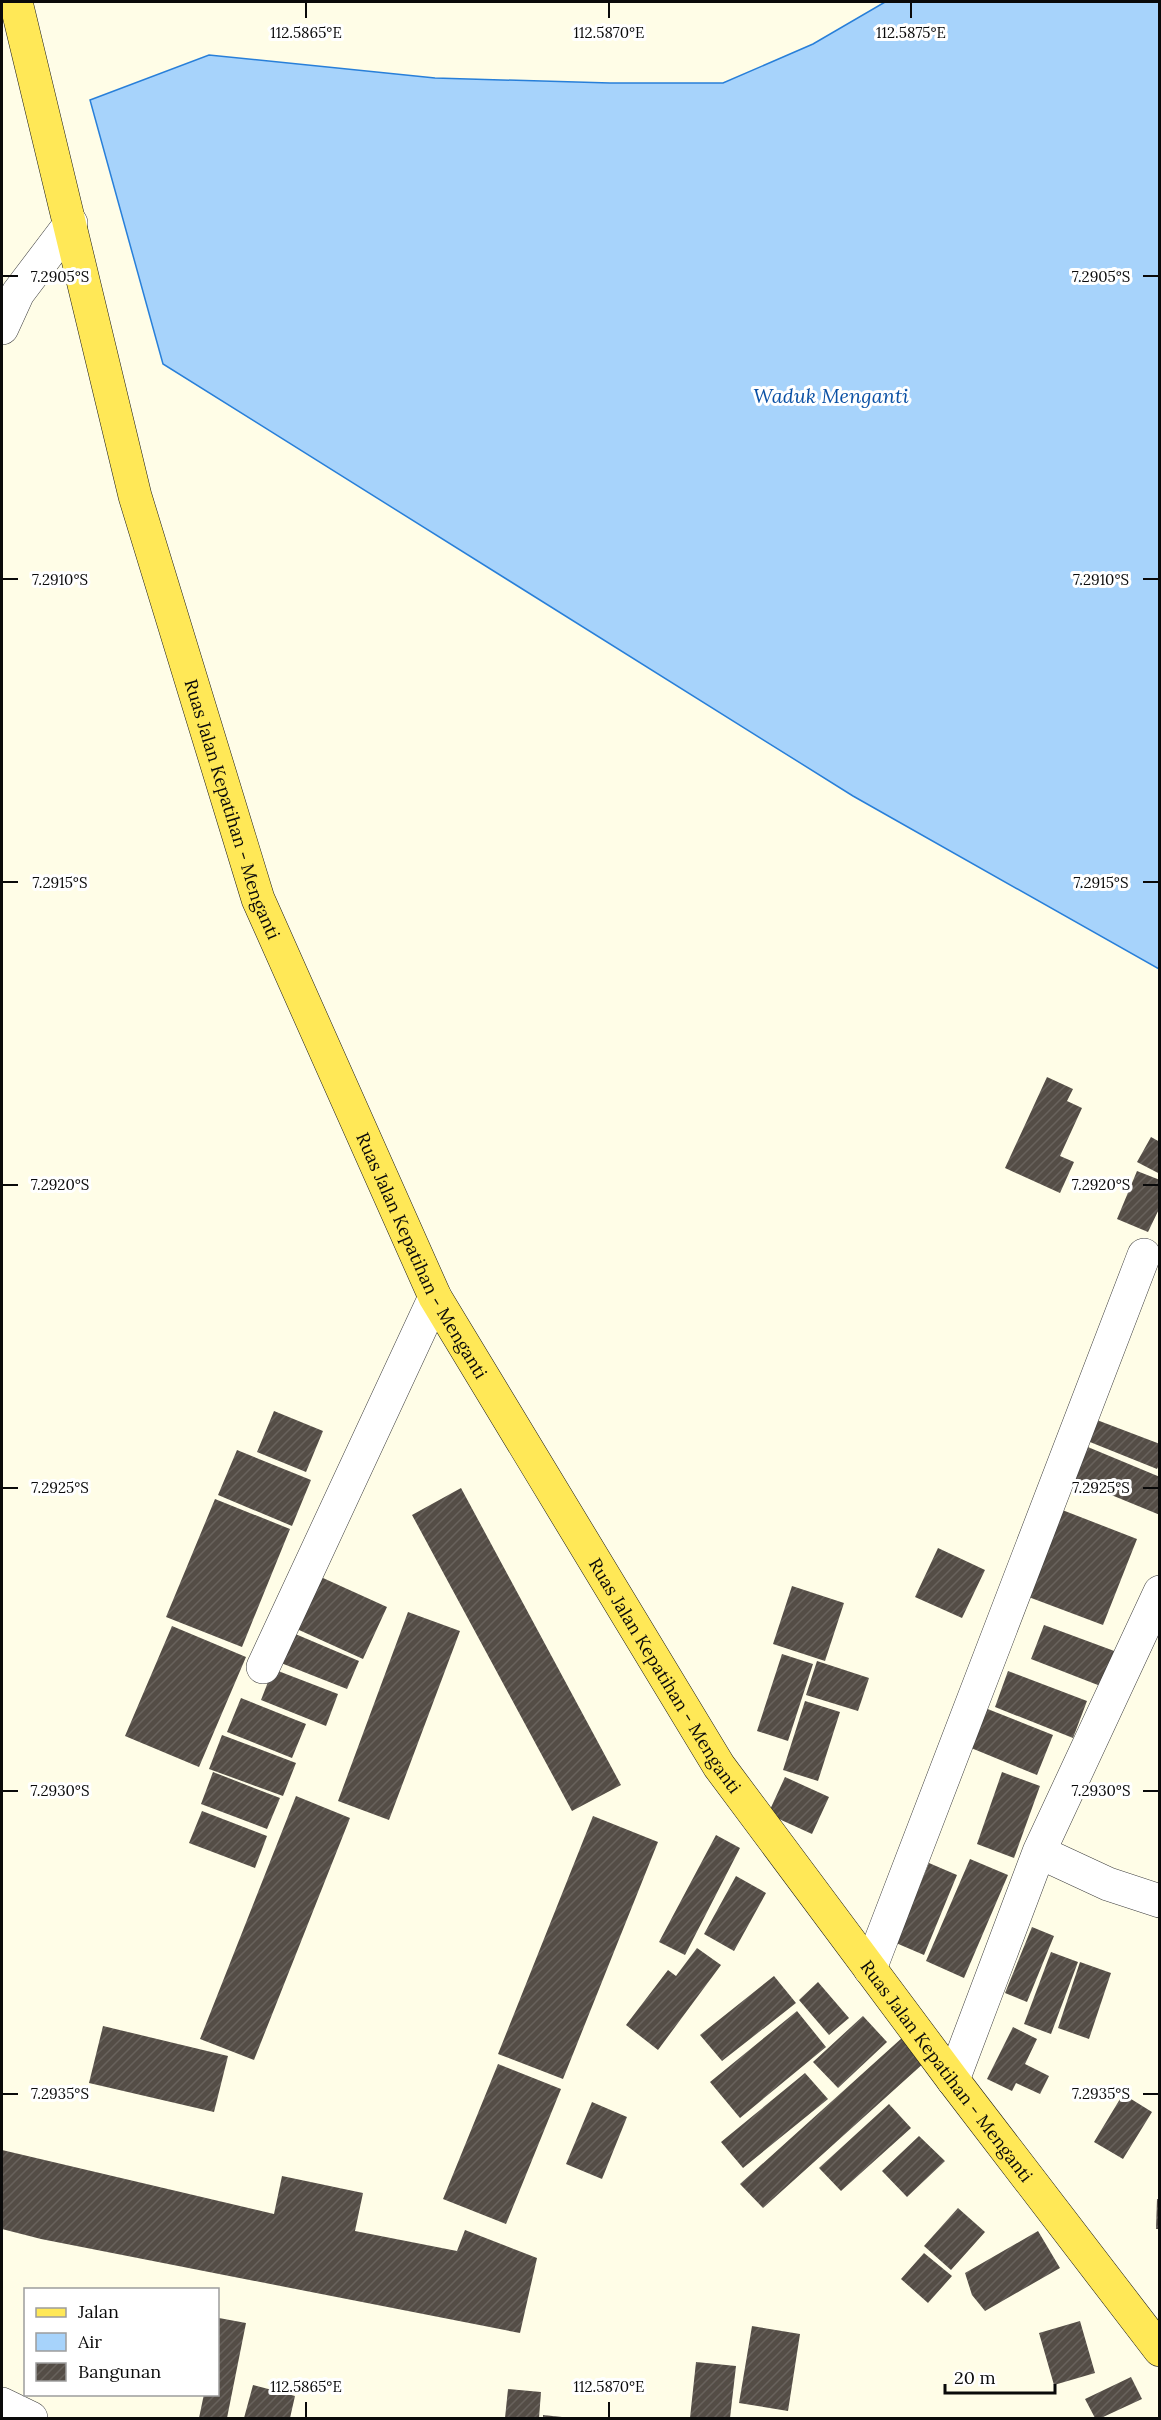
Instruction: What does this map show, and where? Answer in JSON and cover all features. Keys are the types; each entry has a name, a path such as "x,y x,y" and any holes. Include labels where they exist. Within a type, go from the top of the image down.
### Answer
{"main road":[{"name":"Ruas Jalan Kepatihan - Menganti","path":"16,2 135,496 258,899 435,1297 719,1766 953,2080 1160,2350"}],"street":[{"path":"2,328 18,293 71,223"},
{"path":"870,1969 1144,1255"},
{"path":"263,1667 435,1297"},
{"path":"953,2080 1039,1852 1160,1592"},
{"path":"1039,1852 1108,1884 1160,1902"},
{"path":"2,2404 32,2418"}],"water":[{"name":"Waduk Menganti","path":"885,2 1159,2 1159,969 853,796 163,364 90,100 209,55 435,78 610,83 723,83 813,44"}],"building":[{"path":"1047,1077 1073,1089 1067,1101 1082,1108 1060,1156 1074,1162 1060,1193 1005,1168"},
{"path":"1151,1137 1160,1142 1160,1174 1137,1162"},
{"path":"1137,1171 1160,1180 1160,1207 1148,1232 1117,1219"},
{"path":"274,1411 323,1431 306,1472 257,1452"},
{"path":"1089,1417 1160,1444 1160,1463 1157,1469 1080,1438"},
{"path":"1083,1445 1160,1477 1160,1515 1070,1478"},
{"path":"237,1450 311,1480 292,1526 218,1495"},
{"path":"461,1488 621,1785 572,1811 412,1515"},
{"path":"215,1499 290,1529 242,1647 166,1617"},
{"path":"1052,1506 1137,1539 1103,1625 1018,1593"},
{"path":"938,1548 985,1570 962,1618 915,1597"},
{"path":"312,1573 387,1607 363,1659 288,1625"},
{"path":"792,1586 844,1603 825,1661 773,1644"},
{"path":"408,1612 460,1631 389,1820 338,1801"},
{"path":"1044,1625 1117,1652 1103,1687 1031,1659"},
{"path":"172,1626 246,1657 199,1767 125,1736"},
{"path":"293,1633 359,1661 347,1689 281,1663"},
{"path":"782,1654 813,1664 788,1741 757,1731"},
{"path":"817,1661 869,1678 858,1711 806,1695"},
{"path":"273,1669 338,1694 326,1726 261,1700"},
{"path":"1008,1671 1087,1701 1073,1738 995,1707"},
{"path":"241,1698 306,1724 292,1758 227,1732"},
{"path":"805,1701 840,1712 818,1781 783,1770"},
{"path":"975,1704 1053,1735 1037,1775 959,1743"},
{"path":"222,1735 296,1763 283,1796 209,1769"},
{"path":"213,1772 280,1798 267,1829 201,1804"},
{"path":"1002,1772 1040,1786 1014,1858 977,1844"},
{"path":"785,1777 829,1797 812,1834 768,1814"},
{"path":"296,1796 350,1818 254,2060 200,2039"},
{"path":"202,1811 267,1836 255,1868 189,1843"},
{"path":"593,1816 658,1842 563,2079 498,2054"},
{"path":"716,1835 740,1848 685,1955 659,1942"},
{"path":"970,1859 1008,1875 964,1978 926,1961"},
{"path":"929,1863 957,1875 924,1955 896,1943"},
{"path":"736,1876 766,1893 734,1951 704,1934"},
{"path":"1032,1927 1054,1936 1027,2002 1005,1993"},
{"path":"697,1948 721,1965 658,2050 626,2025 668,1970 676,1976"},
{"path":"1051,1952 1078,1962 1051,2034 1024,2024"},
{"path":"1080,1962 1111,1973 1089,2039 1058,2028"},
{"path":"774,1976 796,2003 722,2061 700,2035"},
{"path":"818,1982 849,2018 829,2035 799,2000"},
{"path":"797,2011 826,2047 740,2118 710,2082"},
{"path":"863,2016 887,2042 838,2088 813,2062"},
{"path":"103,2026 228,2056 214,2112 89,2083"},
{"path":"1013,2027 1037,2039 1025,2064 1049,2076 1040,2094 1016,2083 1012,2091 987,2079"},
{"path":"903,2037 925,2062 763,2208 740,2184"},
{"path":"498,2064 561,2089 506,2224 443,2199"},
{"path":"805,2073 828,2099 743,2168 721,2142"},
{"path":"1123,2094 1152,2112 1123,2159 1094,2142"},
{"path":"592,2102 627,2117 602,2179 566,2164"},
{"path":"889,2104 911,2128 841,2191 819,2168"},
{"path":"919,2136 945,2161 907,2197 882,2171"},
{"path":"2,2150 274,2214 282,2176 363,2193 355,2231 457,2251 465,2230 537,2258 520,2333 41,2239 2,2229"},
{"path":"1157,2199 1160,2199 1160,2229 1156,2229"},
{"path":"958,2208 985,2232 951,2270 924,2246"},
{"path":"1038,2231 1060,2268 985,2311 972,2295 965,2273"},
{"path":"924,2253 952,2276 928,2303 901,2279"},
{"path":"219,2318 246,2323 227,2418 199,2418 204,2396 219,2396"},
{"path":"1080,2321 1095,2373 1054,2385 1039,2333"},
{"path":"752,2326 800,2334 788,2411 739,2403"},
{"path":"696,2362 736,2366 730,2418 690,2418"},
{"path":"1131,2377 1142,2399 1101,2418 1095,2418 1085,2399"},
{"path":"253,2385 295,2396 290,2418 244,2418"},
{"path":"508,2389 541,2392 539,2418 505,2418"},
{"path":"543,2415 562,2417 562,2418 543,2418"}]}
